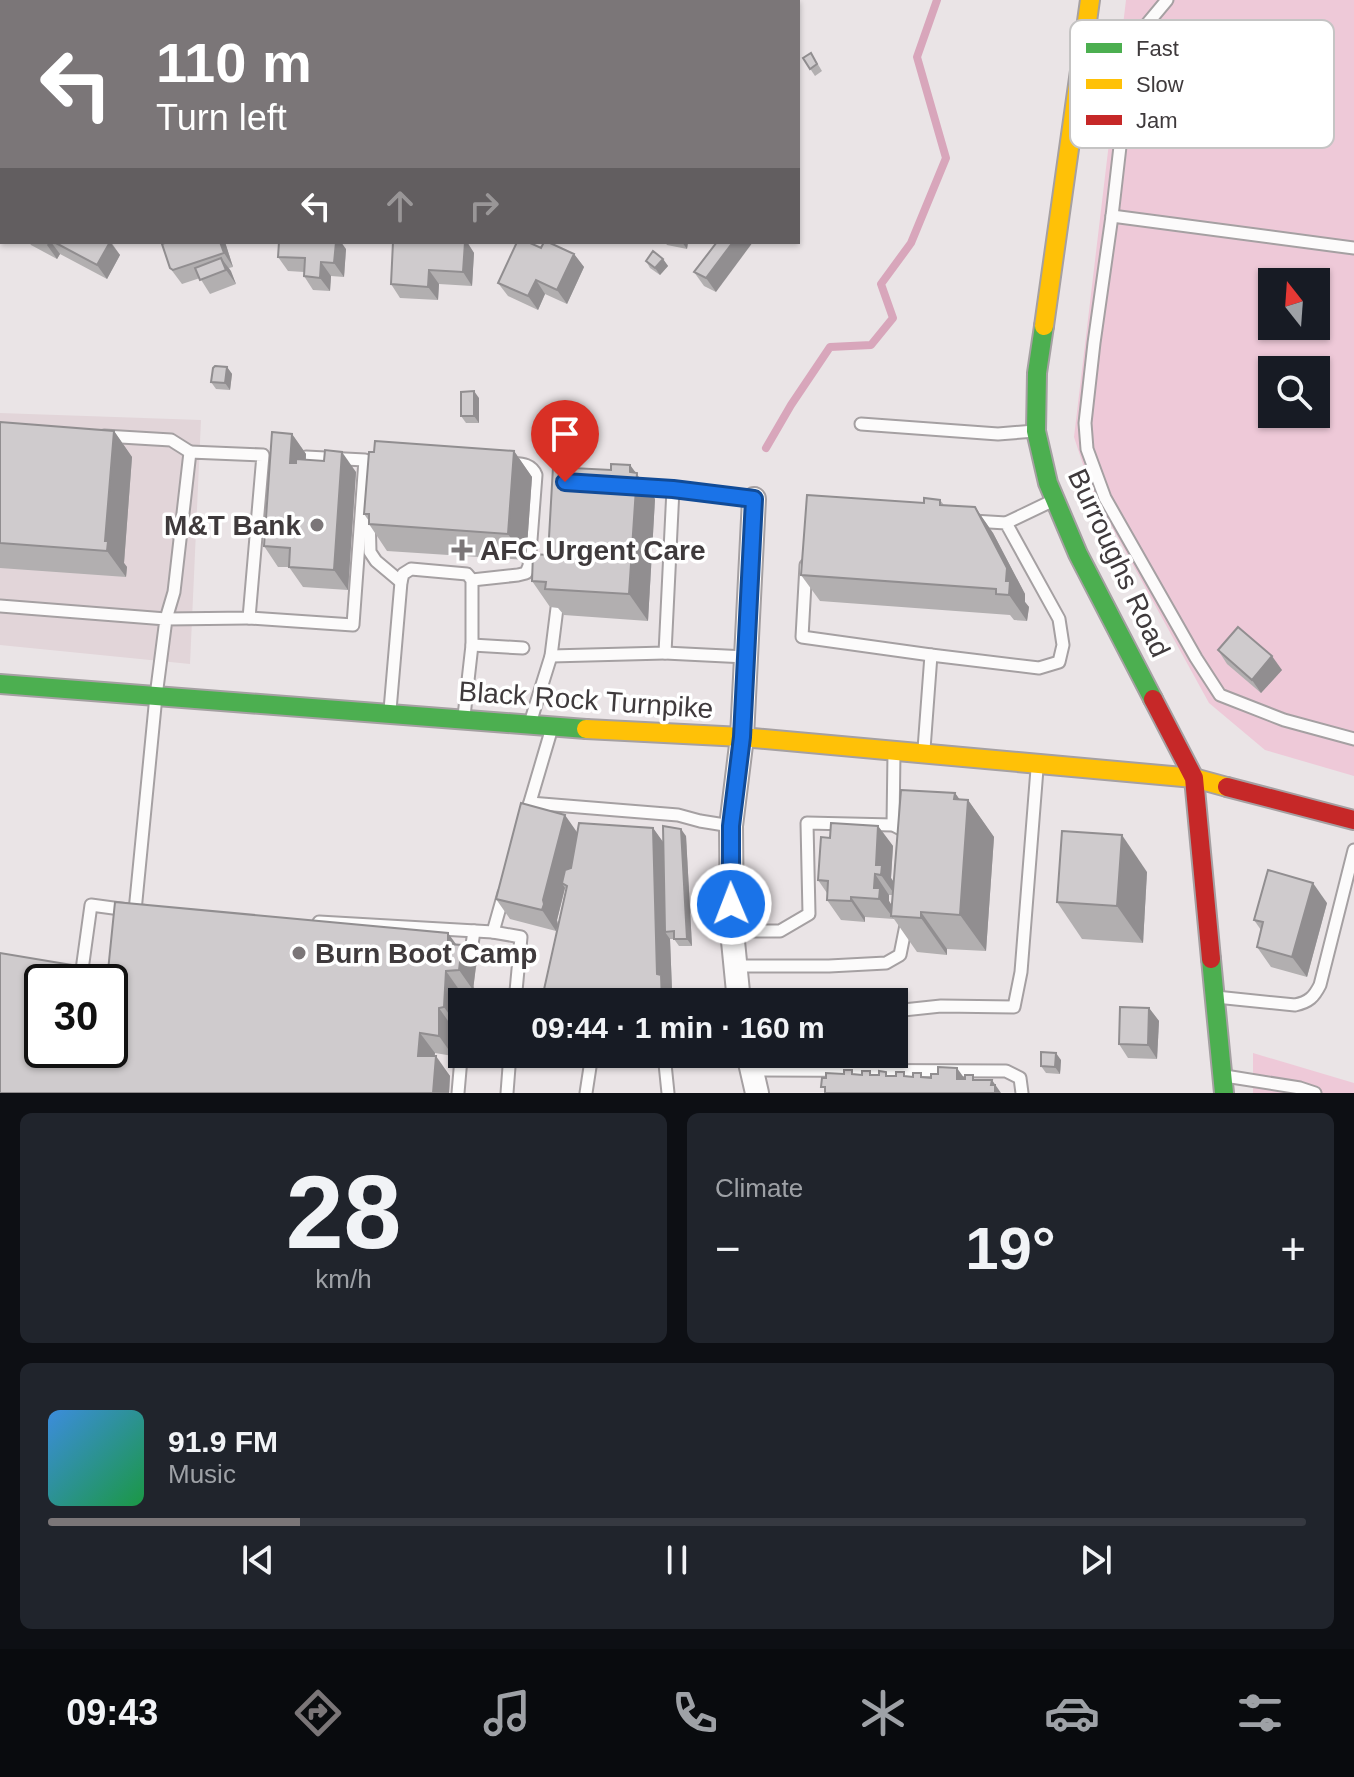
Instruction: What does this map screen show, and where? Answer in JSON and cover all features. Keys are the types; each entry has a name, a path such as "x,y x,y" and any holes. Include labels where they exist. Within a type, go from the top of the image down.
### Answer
{"main road":[{"name":"Burroughs Road","path":"1087,20 1090,0"},
{"name":"Burroughs Road","path":"1070,141 1037,373 1036,431 1048,483 1078,554 1194,778 1223,1084"},
{"name":"Black Rock Turnpike","path":"0,684 552,727 742,737 1194,778 1354,820"}],"street":[{"path":"737,988 732,931 731,826 742,737 754,499"},
{"path":"751,1068 757,1093"}],"lane":[{"path":"1150,20 1167,0"},
{"path":"1120,148 1085,423 1087,449 1105,498 1220,695 1284,720 1354,739"},
{"path":"1112,216 1354,248"},
{"path":"861,424 998,434 1036,431"},
{"path":"94,436 171,440 190,452 269,455 249,618"},
{"path":"135,911 156,696 166,619 174,592 190,452"},
{"path":"0,606 166,619 249,618 353,625 365,460 306,457"},
{"path":"378,461 368,516 370,552 401,582"},
{"path":"472,580 518,575 526,573 529,566 536,475 526,464 496,462"},
{"path":"627,486 754,499"},
{"path":"665,653 673,489"},
{"path":"960,519 1006,523 1055,500"},
{"path":"806,550 802,637 1039,668 1059,662 1063,645 1059,619 1006,523"},
{"path":"390,714 401,582 403,574 411,569 467,574 472,580 472,645 464,720"},
{"path":"530,725 551,656 557,608"},
{"path":"472,645 523,648"},
{"path":"551,656 665,653 746,657"},
{"path":"924,754 931,655"},
{"path":"522,830 552,727"},
{"path":"893,825 894,751"},
{"path":"908,1010 941,1006 1014,1007 1021,972 1038,764"},
{"path":"530,803 678,815 731,826"},
{"path":"732,931 780,931 809,914 807,823 893,825 911,835 911,851"},
{"path":"1215,997 1295,1005 1315,996 1354,850"},
{"path":"493,932 507,883"},
{"path":"83,964 91,905 150,912"},
{"path":"734,966 886,963 900,955 909,913"},
{"path":"304,921 493,932 521,937 516,988"},
{"path":"469,965 474,931"},
{"path":"458,1093 460,1068"},
{"path":"507,1093 509,1068"},
{"path":"586,1093 590,1068"},
{"path":"665,1068 668,1093"},
{"path":"908,1068 1006,1071 1020,1078 1022,1093"},
{"path":"1223,1084 1300,1088 1315,1093"}],"path":[{"path":"680,904 680,911 701,911"}],"shaded area":[{"path":"1126,0 1354,0 1354,776 1265,750 1209,703 1091,489 1074,437 1108,148 1334,148 1334,20 1124,20"},
{"path":"0,413 201,420 190,664 0,645"},
{"path":"1253,1053 1354,1083 1354,1093 1253,1093"}],"building":[{"path":"811,53 817,64 810,69 803,58"},
{"path":"58,244 109,244 97,265"},
{"path":"162,244 221,244 224,253 173,270"},
{"path":"279,244 336,244 334,263 321,262 320,278 304,276 305,258 278,257"},
{"path":"393,244 465,244 463,272 429,270 428,287 391,284"},
{"path":"516,244 532,244 541,248 543,244 552,244 574,254 557,290 536,280 528,296 498,283"},
{"path":"715,244 732,244 706,278 694,272"},
{"path":"653,251 663,259 655,268 646,261"},
{"path":"221,258 226,270 200,280 195,268"},
{"path":"215,366 227,367 225,383 211,382"},
{"path":"474,391 474,416 461,416 461,392"},
{"path":"0,422 114,431 105,541 108,541 107,551 0,543"},
{"name":"M&T Bank","path":"272,432 292,434 290,463 296,463 296,459 324,461 325,450 342,452 334,570 289,567 290,548 264,546"},
{"path":"375,441 514,451 508,534 369,524 369,514 364,514 369,452 374,452"},
{"path":"611,464 630,465 630,472 637,473 629,594 545,589 546,582 532,581 533,554 548,555 553,467 611,470"},
{"path":"807,495 924,503 924,498 940,500 940,505 975,507 1007,568 1009,595 996,594 996,589 801,575"},
{"path":"1238,627 1272,656 1252,680 1218,650"},
{"path":"901,790 955,793 954,799 968,800 960,915 921,912 921,918 891,916"},
{"path":"521,803 565,815 542,910 496,899"},
{"path":"579,823 653,828 657,974 661,975 661,988 544,988 567,886 562,883 565,870 571,868"},
{"path":"831,823 878,826 876,865 882,865 881,875 875,874 874,888 880,888 879,899 851,897 851,901 827,900 828,881 818,880 821,837 830,838"},
{"path":"663,826 681,829 687,939 674,939 674,931 665,932"},
{"path":"1062,831 1122,835 1117,906 1057,902"},
{"path":"1268,870 1313,883 1292,957 1257,947 1263,922 1254,920"},
{"path":"115,902 448,933 448,944 462,945 459,970 446,971 444,1007 439,1008 439,1036 420,1033 418,1056 436,1056 433,1093 0,1093 0,953 66,964 24,964 24,1068 128,1068 128,964 109,964"},
{"path":"1120,1007 1149,1008 1148,1045 1119,1044"},
{"path":"1041,1052 1056,1053 1055,1067 1041,1066"},
{"path":"938,1067 957,1068 957,1079 973,1075 973,1080 992,1080 995,1093 825,1093 825,1087 821,1087 826,1073 844,1074 844,1070 852,1070 852,1074 862,1075 862,1071 870,1071 870,1075 879,1075 879,1071 886,1072 886,1076 896,1076 896,1072 904,1072 904,1076 913,1077 913,1073 921,1073 921,1077 931,1078 931,1074 938,1074"}],"waterway":[{"path":"766,448 830,347 871,345 893,318 881,284 911,243 946,158 917,57 937,0"}],"traffic: fast":[{"path":"1044,326 1037,373 1036,431 1048,483 1078,554 1153,699"},
{"path":"0,684 586,729"},
{"path":"1211,959 1224,1093"}],"traffic: slow":[{"path":"1087,20 1090,0"},
{"path":"1044,326 1070,142"},
{"path":"586,729 742,737 1194,778 1227,787"}],"traffic: jam":[{"path":"1153,699 1194,778 1211,959"},
{"path":"1227,787 1354,820"}],"place":[{"name":"M&T Bank","path":"317,525"},
{"name":"AFC Urgent Care","path":"462,550"},
{"name":"Burn Boot Camp","path":"299,953"}],"route":[{"path":"565,482 673,489 754,499 742,737 731,826 731,904"}]}
